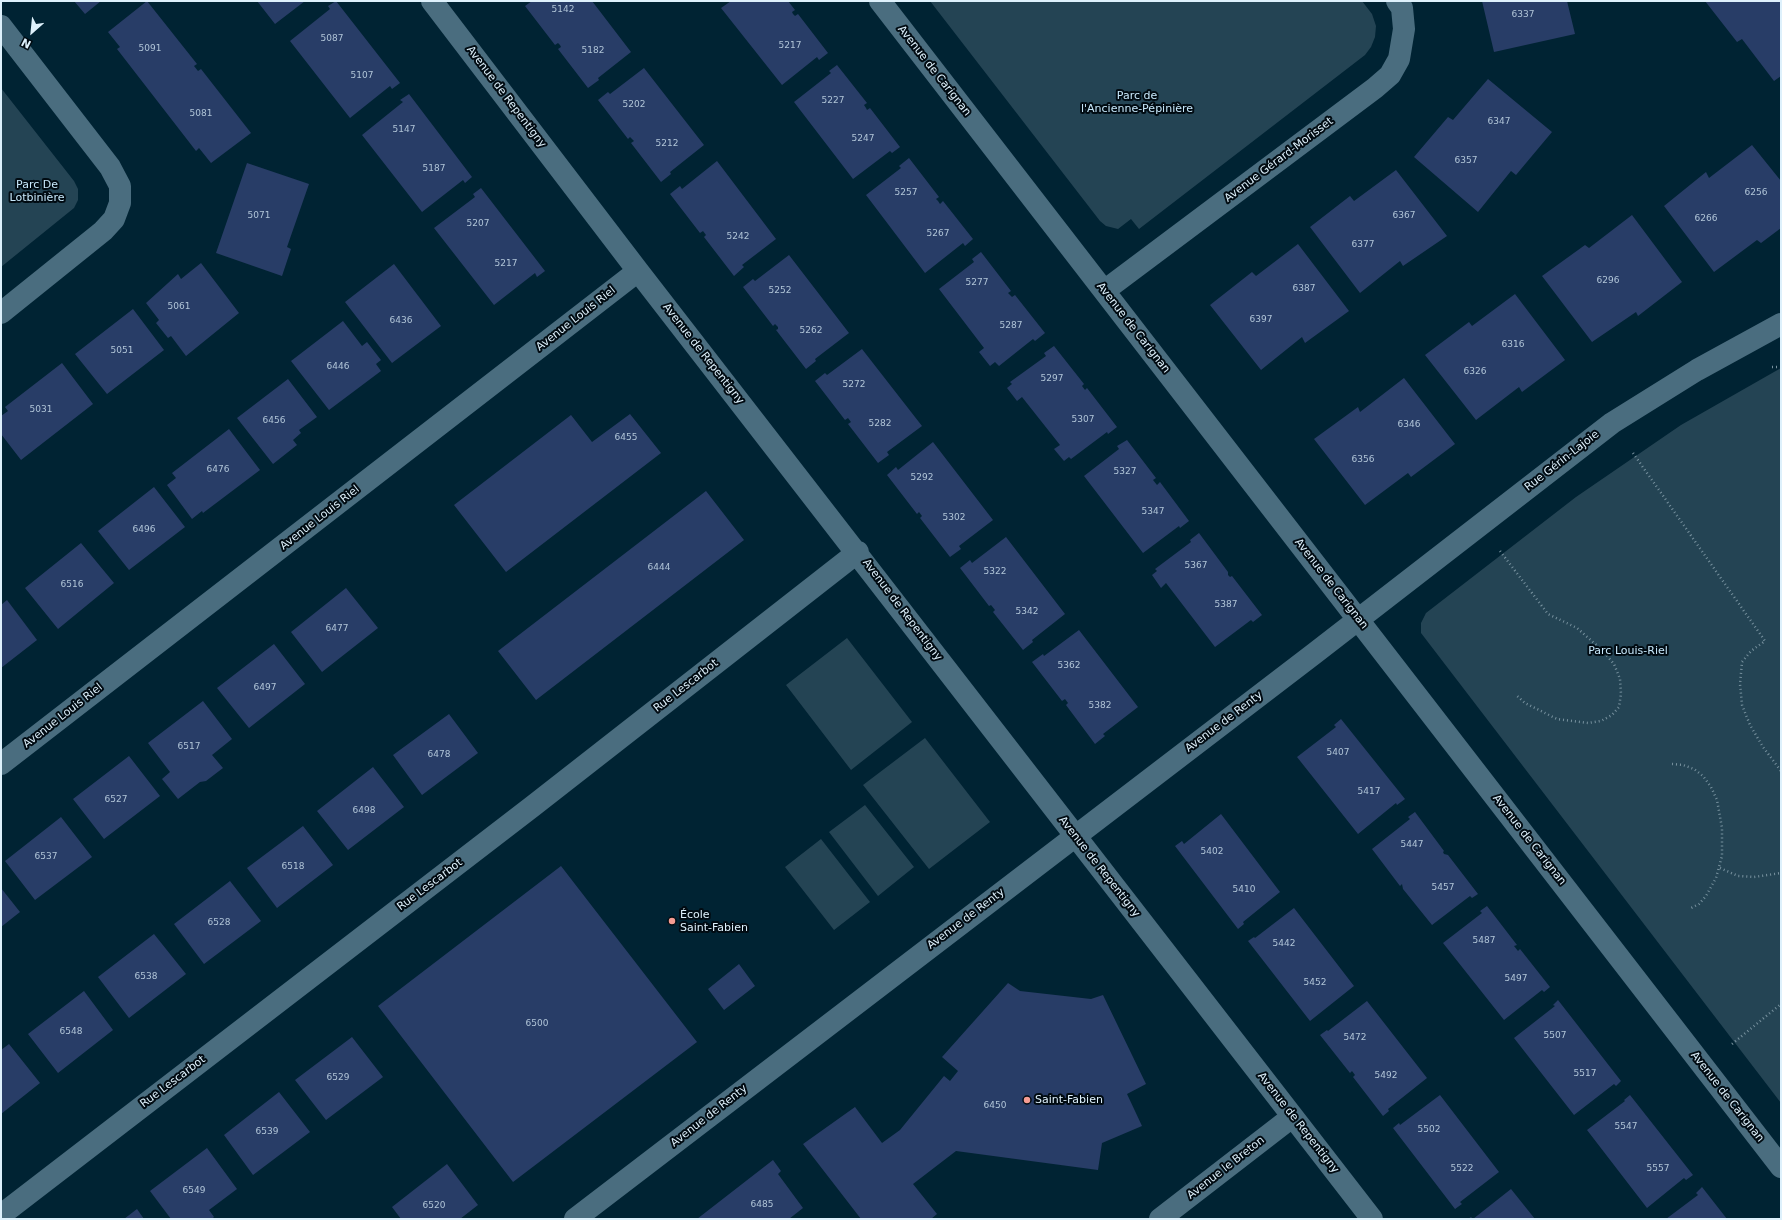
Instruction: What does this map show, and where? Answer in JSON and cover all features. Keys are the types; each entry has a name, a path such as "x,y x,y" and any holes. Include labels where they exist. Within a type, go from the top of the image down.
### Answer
{"street":[{"name":"Avenue de Repentigny","path":"432,1 638,271 858,552 1075,836 1372,1219"},
{"name":"Avenue de Carignan","path":"880,1 1781,1167"},
{"name":"Avenue Gérard-Morisset","path":"1104,291 1369,93 1390,75 1399,59 1404,29 1402,8 1397,1"},
{"path":"1,26 110,167 120,186 120,203 114,219 103,231 1,313"},
{"name":"Avenue Louis Riel","path":"1,764 638,271"},
{"name":"Rue Gérin-Lajoie","path":"1358,620 1612,423 1697,370 1781,324"},
{"name":"Rue Lescarbot","path":"1,1214 533,806 858,552"},
{"name":"Avenue de Renty","path":"575,1219 1358,620"},
{"name":"Avenue le Breton","path":"1160,1219 1292,1117"}],"path":[{"path":"1772,367 1781,367"},
{"path":"1633,453 1765,641 1752,651 1742,662 1740,684 1742,705 1762,748 1781,772"},
{"path":"1500,551 1548,614 1577,628 1602,650 1614,664 1620,679 1622,694 1619,706 1612,715 1601,722 1588,723 1558,718 1525,702 1516,695"},
{"path":"1672,764 1682,765 1694,769 1703,776 1711,787 1717,800 1722,828 1723,844 1720,868 1706,896 1699,904 1689,910"},
{"path":"1720,868 1738,876 1754,877 1781,873"},
{"path":"1732,1044 1781,1004"}],"green space":[{"name":"Parc de l'Ancienne-Pépinière","path":"930,1 1362,1 1372,14 1376,26 1375,37 1371,47 1365,55 1139,229 1131,219 1118,229 1106,226 1100,221"},
{"name":"Parc De Lotbinière","path":"1,88 74,181 78,189 78,200 74,208 1,267"},
{"name":"Parc Louis-Riel","path":"1781,368 1781,1103 1421,633 1421,623 1426,613 1576,497 1681,425"},
{"path":"847,638 912,722 851,770 786,685"},
{"path":"925,738 990,822 929,869 863,785"},
{"path":"865,805 914,867 878,896 829,832"},
{"path":"821,839 870,902 834,930 785,867"}],"building":[{"path":"74,1 101,1 85,14"},
{"path":"147,1 197,64 194,66 198,71 201,69 251,133 211,163 199,148 196,151 117,49 120,47 108,32"},
{"path":"257,1 305,1 275,24"},
{"path":"336,1 400,83 392,89 390,86 350,118 290,41 330,9 328,6"},
{"path":"532,1 592,1 631,52 598,78 599,80 588,88 558,49 561,47 560,45 558,43 555,45 525,6"},
{"path":"731,1 788,1 795,10 792,12 793,14 795,16 798,14 828,53 819,60 817,57 782,85 721,8"},
{"path":"1482,1 1567,1 1575,34 1494,52"},
{"path":"1705,1 1781,1 1781,76 1774,81 1742,39 1737,42"},
{"path":"837,65 867,103 864,105 867,110 870,108 900,147 892,153 890,151 853,179 794,102 831,73 829,71"},
{"path":"644,68 704,145 670,172 671,174 661,182 631,143 634,141 630,137 628,139 598,100 608,92 610,94"},
{"path":"1488,79 1552,132 1516,175 1511,171 1478,212 1414,157 1448,117 1453,120"},
{"path":"409,94 472,177 465,183 463,180 422,212 362,135 403,102 400,100"},
{"path":"1752,145 1781,181 1781,228 1761,243 1757,240 1714,272 1664,206 1706,172 1709,178"},
{"path":"909,158 939,197 936,199 940,204 943,201 973,239 965,246 963,243 925,273 866,195 901,168 899,166"},
{"path":"717,161 776,239 742,265 744,267 734,276 704,237 706,235 703,231 700,233 670,194 680,186 682,189"},
{"path":"247,163 309,184 287,247 291,249 282,276 216,253"},
{"path":"1396,170 1447,236 1403,266 1400,261 1360,293 1310,227 1350,196 1354,201"},
{"path":"481,188 545,271 537,277 535,273 494,305 434,228 475,197 473,194"},
{"path":"1632,215 1682,282 1638,316 1636,312 1592,342 1542,276 1585,245 1589,248"},
{"path":"1298,244 1349,311 1305,343 1302,337 1261,370 1210,305 1252,272 1256,276"},
{"path":"981,252 1011,291 1008,293 1012,297 1015,295 1045,333 1035,341 1033,339 999,366 995,362 990,366 979,352 984,348 939,289 974,262 972,259"},
{"path":"789,255 849,333 815,359 816,361 806,369 776,330 778,327 775,324 773,326 743,287 753,279 755,281"},
{"path":"201,263 239,313 186,356 171,336 168,338 156,323 159,320 146,303 178,274 181,279"},
{"path":"394,264 441,326 392,363 345,302"},
{"path":"1515,294 1565,360 1522,392 1519,387 1476,420 1425,355 1469,322 1472,326"},
{"path":"133,309 164,350 107,394 75,354"},
{"path":"343,321 362,346 367,342 381,360 376,364 381,371 329,410 291,361"},
{"path":"1054,346 1084,384 1082,386 1085,390 1087,388 1117,427 1108,434 1107,432 1071,459 1069,457 1064,461 1054,449 1060,445 1022,397 1017,401 1007,388 1012,384 1010,382 1046,356 1044,353"},
{"path":"862,349 922,426 887,452 889,455 878,463 848,424 851,422 848,418 845,420 815,381 825,373 827,375"},
{"path":"62,363 93,404 21,460 1,434 1,416 8,411 5,407"},
{"path":"1404,378 1455,444 1411,477 1408,473 1365,505 1314,439 1358,407 1360,412"},
{"path":"288,379 317,417 299,430 301,433 293,440 297,445 273,464 237,418"},
{"path":"630,414 661,453 506,572 454,505 571,415 592,442"},
{"path":"229,429 260,470 203,513 202,511 192,519 167,485 176,478 172,473"},
{"path":"1127,440 1156,478 1153,480 1157,485 1160,482 1189,521 1180,528 1179,526 1143,553 1084,476 1119,449 1117,446"},
{"path":"933,442 993,520 959,546 961,549 950,557 920,518 922,516 919,512 917,514 887,475 896,467 898,470"},
{"path":"154,487 185,527 129,570 98,531"},
{"path":"706,491 744,540 536,700 498,651"},
{"path":"1199,533 1228,572 1228,575 1230,577 1232,576 1262,615 1253,622 1251,620 1215,647 1166,583 1161,588 1152,575 1157,571 1155,569 1191,542 1190,540"},
{"path":"1006,537 1065,614 1032,640 1033,642 1023,650 993,612 995,610 991,605 989,606 960,568 970,560 972,563"},
{"path":"81,543 114,583 58,629 25,588"},
{"path":"346,588 378,628 322,672 291,632"},
{"path":"7,600 37,640 1,668 1,605"},
{"path":"1079,630 1138,707 1103,734 1105,736 1095,744 1066,705 1068,703 1065,699 1062,701 1032,662 1043,654 1044,656"},
{"path":"274,644 305,684 249,728 217,688"},
{"path":"203,701 232,739 212,755 223,768 206,781 200,782 178,799 162,779 170,772 148,743"},
{"path":"449,714 478,753 422,795 393,755"},
{"path":"1341,719 1405,799 1397,805 1396,803 1358,834 1297,757 1336,727 1334,725"},
{"path":"129,756 160,796 104,839 73,799"},
{"path":"373,767 404,807 348,850 317,811"},
{"path":"1415,812 1444,851 1444,854 1448,855 1478,894 1472,898 1470,896 1432,925 1403,889 1402,884 1400,886 1372,849 1410,819 1408,817"},
{"path":"1221,814 1280,892 1243,922 1244,924 1238,929 1175,846 1182,841 1184,844"},
{"path":"61,817 92,857 35,900 5,861"},
{"path":"303,826 333,865 277,908 247,868"},
{"path":"561,866 697,1042 513,1182 378,1006"},
{"path":"230,881 261,921 204,964 174,924"},
{"path":"1,888 20,912 1,927"},
{"path":"1487,906 1517,945 1514,946 1518,951 1520,949 1550,987 1544,992 1542,990 1504,1020 1443,943 1482,913 1480,911"},
{"path":"1294,908 1354,986 1310,1021 1248,941 1254,937 1255,938"},
{"path":"154,934 186,974 129,1018 98,977"},
{"path":"739,964 755,986 724,1010 708,989"},
{"name":"Saint-Fabien","path":"1008,983 1020,991 1091,999 1103,995 1146,1084 1127,1094 1142,1126 1102,1143 1098,1170 956,1151 913,1184 937,1214 931,1219 861,1219 803,1144 855,1107 882,1143 900,1130 944,1076 950,1081 958,1071 942,1057"},
{"path":"84,991 113,1030 58,1073 28,1034"},
{"path":"1558,1000 1621,1081 1616,1086 1614,1084 1574,1115 1514,1038 1555,1006 1553,1005"},
{"path":"1367,1001 1427,1078 1388,1109 1389,1111 1383,1116 1353,1077 1355,1075 1352,1071 1350,1073 1320,1035 1327,1030 1328,1031"},
{"path":"352,1037 383,1077 326,1120 295,1080"},
{"path":"9,1044 40,1083 1,1114 1,1050"},
{"path":"279,1092 310,1132 253,1175 224,1135"},
{"path":"1440,1095 1499,1172 1460,1202 1462,1204 1455,1209 1393,1128 1399,1123 1400,1125"},
{"path":"1630,1095 1693,1175 1686,1180 1684,1178 1647,1208 1587,1130 1625,1101 1624,1100"},
{"path":"207,1148 237,1189 209,1210 214,1217 212,1219 171,1219 150,1191"},
{"path":"773,1160 781,1171 778,1174 803,1208 789,1219 697,1219"},
{"path":"447,1164 478,1205 460,1219 401,1219 392,1207"},
{"path":"1702,1187 1727,1219 1666,1219 1698,1195 1696,1193"},
{"path":"1511,1189 1535,1219 1473,1219"},
{"path":"137,1209 144,1219 124,1219"}],"place":[{"name":"École Saint-Fabien","path":"672,921"},
{"name":"Saint-Fabien","path":"1027,1100"}]}
